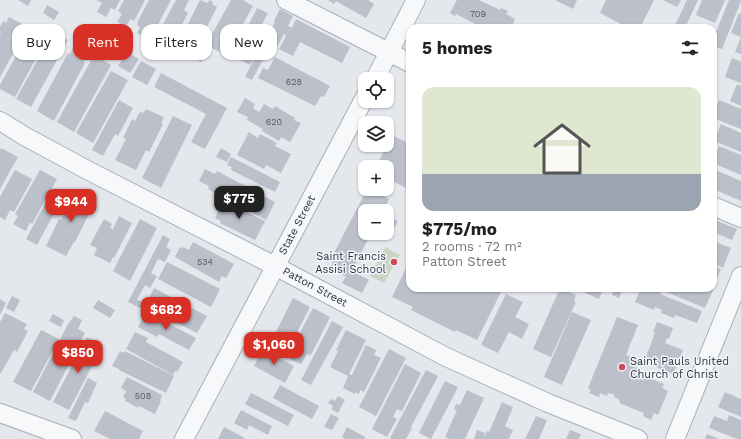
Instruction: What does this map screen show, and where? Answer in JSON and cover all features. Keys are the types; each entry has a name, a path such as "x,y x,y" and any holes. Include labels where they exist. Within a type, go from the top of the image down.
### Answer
{"street":[{"path":"286,0 406,61"},
{"path":"379,72 416,0"},
{"name":"State Street","path":"184,439 359,108"},
{"name":"Patton Street","path":"0,121 26,137 91,172 275,266 446,357 548,403 638,439"},
{"path":"717,208 741,218"},
{"path":"675,439 741,276"},
{"path":"0,413 72,439"}],"green space":[{"path":"385,247 400,255 384,283 370,276"}],"building":[{"path":"18,0 31,0 28,6"},
{"path":"96,0 120,0 115,10 111,8 106,17 97,12 102,3"},
{"path":"124,0 145,0 134,21 131,19 127,24 117,22 122,14 118,11"},
{"path":"149,0 171,0 158,24 141,24 141,35 137,33 140,27 137,23"},
{"path":"176,0 189,0 184,10 188,13 182,24 163,24"},
{"path":"200,0 207,3 210,0 213,2 212,4 217,7 208,24 188,24"},
{"path":"231,0 244,0 253,6 243,24 220,24 220,52 212,48 212,34"},
{"path":"328,0 368,0 374,4 366,18 336,1 334,4"},
{"path":"457,0 479,0 500,10 501,8 508,11 506,14 515,19 513,24 475,24 456,14 455,16 450,13"},
{"path":"555,0 577,0 573,9"},
{"path":"606,0 654,0 642,24 621,24 600,13"},
{"path":"663,0 681,0 677,7"},
{"path":"687,0 698,0 687,24 675,24"},
{"path":"702,0 725,0 715,23 696,15"},
{"path":"729,0 741,0 722,49 717,47 717,29"},
{"path":"47,5 59,12 54,20 43,13"},
{"path":"257,8 268,13 262,24 249,24"},
{"path":"280,9 293,16 288,26 292,28 296,19 350,47 342,63 300,42 293,56 279,49 286,36 284,34 277,47 277,24 274,24"},
{"path":"739,13 741,14 741,37 731,33"},
{"path":"9,17 22,24 12,24 12,56 0,77 0,27 3,21 6,23"},
{"path":"741,37 741,54 735,52"},
{"path":"65,38 68,40 65,45"},
{"path":"73,48 73,60 84,60 83,62 85,63 54,121 37,111 68,53 70,54"},
{"path":"133,55 139,59 130,73 118,66 122,60 133,60"},
{"path":"277,58 330,86 324,97 321,96 315,106 258,78 263,68 268,70 273,60 277,60"},
{"path":"732,58 741,62 741,83 725,77"},
{"path":"14,60 35,60 15,97 0,89 0,85"},
{"path":"38,60 57,60 31,107 16,99"},
{"path":"91,60 102,60 111,65 74,132 57,122"},
{"path":"241,60 253,60 250,65"},
{"path":"254,60 263,60 252,80 245,77"},
{"path":"141,61 156,69 147,85 132,77"},
{"path":"111,71 128,80 93,143 76,133"},
{"path":"161,73 227,108 205,149 191,142 206,114 154,87"},
{"path":"737,84 741,86 741,106 730,101"},
{"path":"245,98 255,104 253,108 259,112 264,104 273,109 275,106 295,118 294,120 301,123 290,142 281,137 279,141 262,131 263,129 247,120 248,117 237,112"},
{"path":"119,100 133,108 118,136 115,134 103,156 92,150"},
{"path":"719,100 741,109 741,129 717,120 717,105"},
{"path":"146,109 164,117 161,123 163,124 149,152 146,150 136,170 115,160 126,139 123,138 132,119 135,121 140,112 143,113"},
{"path":"173,116 192,125 161,188 142,178"},
{"path":"721,124 741,133 741,152 717,142 717,134"},
{"path":"249,132 258,138 260,134 277,143 275,146 291,154 281,173 266,165 264,169 237,155"},
{"path":"394,136 406,142 406,188 394,182 394,160 380,160 384,152 394,152"},
{"path":"719,146 741,155 741,175 717,165 717,152"},
{"path":"1,148 18,157 0,189 0,150"},
{"path":"221,148 231,154 227,162 216,157"},
{"path":"231,157 280,182 275,192 231,170 232,167 227,165"},
{"path":"205,169 215,174 217,171 275,202 266,220 208,189 209,186 199,181"},
{"path":"15,170 32,179 14,212 10,210 5,220 0,217 0,197"},
{"path":"40,170 57,179 32,224 30,222 26,231 13,224 18,216 15,214"},
{"path":"717,171 741,181 741,201 717,191"},
{"path":"76,190 96,200 75,242 66,256 46,246 59,219 61,220"},
{"path":"363,196 383,196 389,199 386,204 359,204"},
{"path":"219,199 265,221 255,240 220,223 221,221 215,218 220,207 216,204"},
{"path":"46,202 57,208 37,245 26,239"},
{"path":"358,207 358,240 368,240 352,271 369,280 362,293 342,283 346,277 330,269 333,262 330,261"},
{"path":"119,216 132,223 110,263 94,255 97,248 90,245 104,219 112,224 110,228 113,229"},
{"path":"140,219 157,228 130,281 113,271"},
{"path":"394,219 398,221 394,228"},
{"path":"717,221 737,229 732,240 717,234"},
{"path":"163,235 170,239 166,247 171,250 165,262 158,259 151,273 157,276 150,288 145,285 137,300 143,302 140,308 128,302"},
{"path":"193,242 234,264 226,278 222,276 219,282 175,257 180,247 182,249 183,247 189,250"},
{"path":"717,243 731,248 723,268 717,265"},
{"path":"167,262 220,289 211,307 158,279"},
{"path":"406,268 406,292 501,292 477,340 456,330 455,332 411,310 413,307 392,297"},
{"path":"717,268 721,269 717,278"},
{"path":"154,288 207,316 197,333 145,306"},
{"path":"558,292 569,292 576,295 574,301 576,302 551,357 533,349"},
{"path":"583,292 602,292 599,299"},
{"path":"613,292 621,292 619,298 612,295"},
{"path":"639,292 661,292 660,294 702,311 697,323 675,315 674,318 661,313 662,310 655,307 654,310 635,302"},
{"path":"666,292 712,292 705,308"},
{"path":"506,294 523,302 515,317 529,324 522,339 509,332 498,353 481,345"},
{"path":"12,296 20,300 14,312 6,308"},
{"path":"293,298 310,307 291,344 288,343 283,351 271,345"},
{"path":"0,299 6,303 0,315"},
{"path":"98,300 115,310 110,318 93,308"},
{"path":"313,308 330,317 311,355 307,354 301,364 290,359 296,347 293,346"},
{"path":"146,312 196,338 189,350 159,334 157,337 138,327"},
{"path":"572,312 591,320 562,385 544,377"},
{"path":"5,313 27,324 24,329 28,331 17,352 14,350 0,373 0,322"},
{"path":"53,314 64,320 61,327 49,321"},
{"path":"74,316 82,320 78,329 85,333 50,401 33,392 68,324"},
{"path":"617,317 638,325 626,355 632,357 629,365 640,369 638,373 664,384 662,388 668,391 658,415 654,413 651,420 643,416 644,413 619,403 620,400 614,397 615,395 608,393 607,396 600,393 599,397 589,393 591,390 588,388"},
{"path":"332,321 343,327 311,385 301,380"},
{"path":"657,322 673,328 669,339 667,338 665,343 683,350 680,358 682,359 679,366 677,365 673,374 644,362 655,333 653,332"},
{"path":"41,330 59,339 31,391 13,382"},
{"path":"346,330 366,340 349,374 352,375 366,345 376,350 374,355 381,358 364,392 360,390 359,394 356,392 355,394 343,388 348,376 330,367 338,351 336,350"},
{"path":"135,332 148,338 146,342 183,362 177,372 175,371 173,375 126,349"},
{"path":"87,337 103,345 69,410 53,402"},
{"path":"389,349 406,358 376,416 359,407"},
{"path":"263,350 294,366 285,383 254,366"},
{"path":"120,351 124,353 125,351 174,376 166,393 112,366"},
{"path":"405,364 421,373 402,411 397,409 393,417 397,419 387,437 372,429"},
{"path":"426,370 438,376 411,427 412,428 406,439 391,439 390,438"},
{"path":"127,377 162,395 155,414 139,406 138,408 125,401 126,399 123,397 126,391 121,388"},
{"path":"88,378 97,383 88,403 85,402 76,421 68,418"},
{"path":"445,381 458,387 431,439 419,433"},
{"path":"280,385 319,406 312,419 273,398"},
{"path":"467,390 484,398 465,439 449,439 445,437 457,410 454,409 456,404 460,405"},
{"path":"725,392 741,399 741,417 718,407"},
{"path":"251,393 294,415 288,426 245,404"},
{"path":"338,396 345,400 338,413 331,409 333,406 328,403 331,399 335,401"},
{"path":"502,402 513,407 505,426 513,430 509,439 483,439 487,431 489,432"},
{"path":"241,410 272,426 268,435 249,425 247,430 234,423"},
{"path":"105,411 143,431 139,439 110,439 94,431"},
{"path":"331,414 339,418 332,430 324,427"},
{"path":"729,415 741,420 741,439 737,439 709,428 714,416 727,421"},
{"path":"536,416 547,420 539,439 525,439"},
{"path":"224,427 245,438 218,439"},
{"path":"347,427 365,437 364,439 345,439 342,437"},
{"path":"477,430 485,433 483,439 474,439"},
{"path":"570,430 581,434 579,439 566,439"},
{"path":"707,434 719,439 705,439"}],"place":[{"name":"Saint Francis Assisi School","path":"394,262"},
{"name":"Saint Pauls United Church of Christ","path":"622,367"}]}
